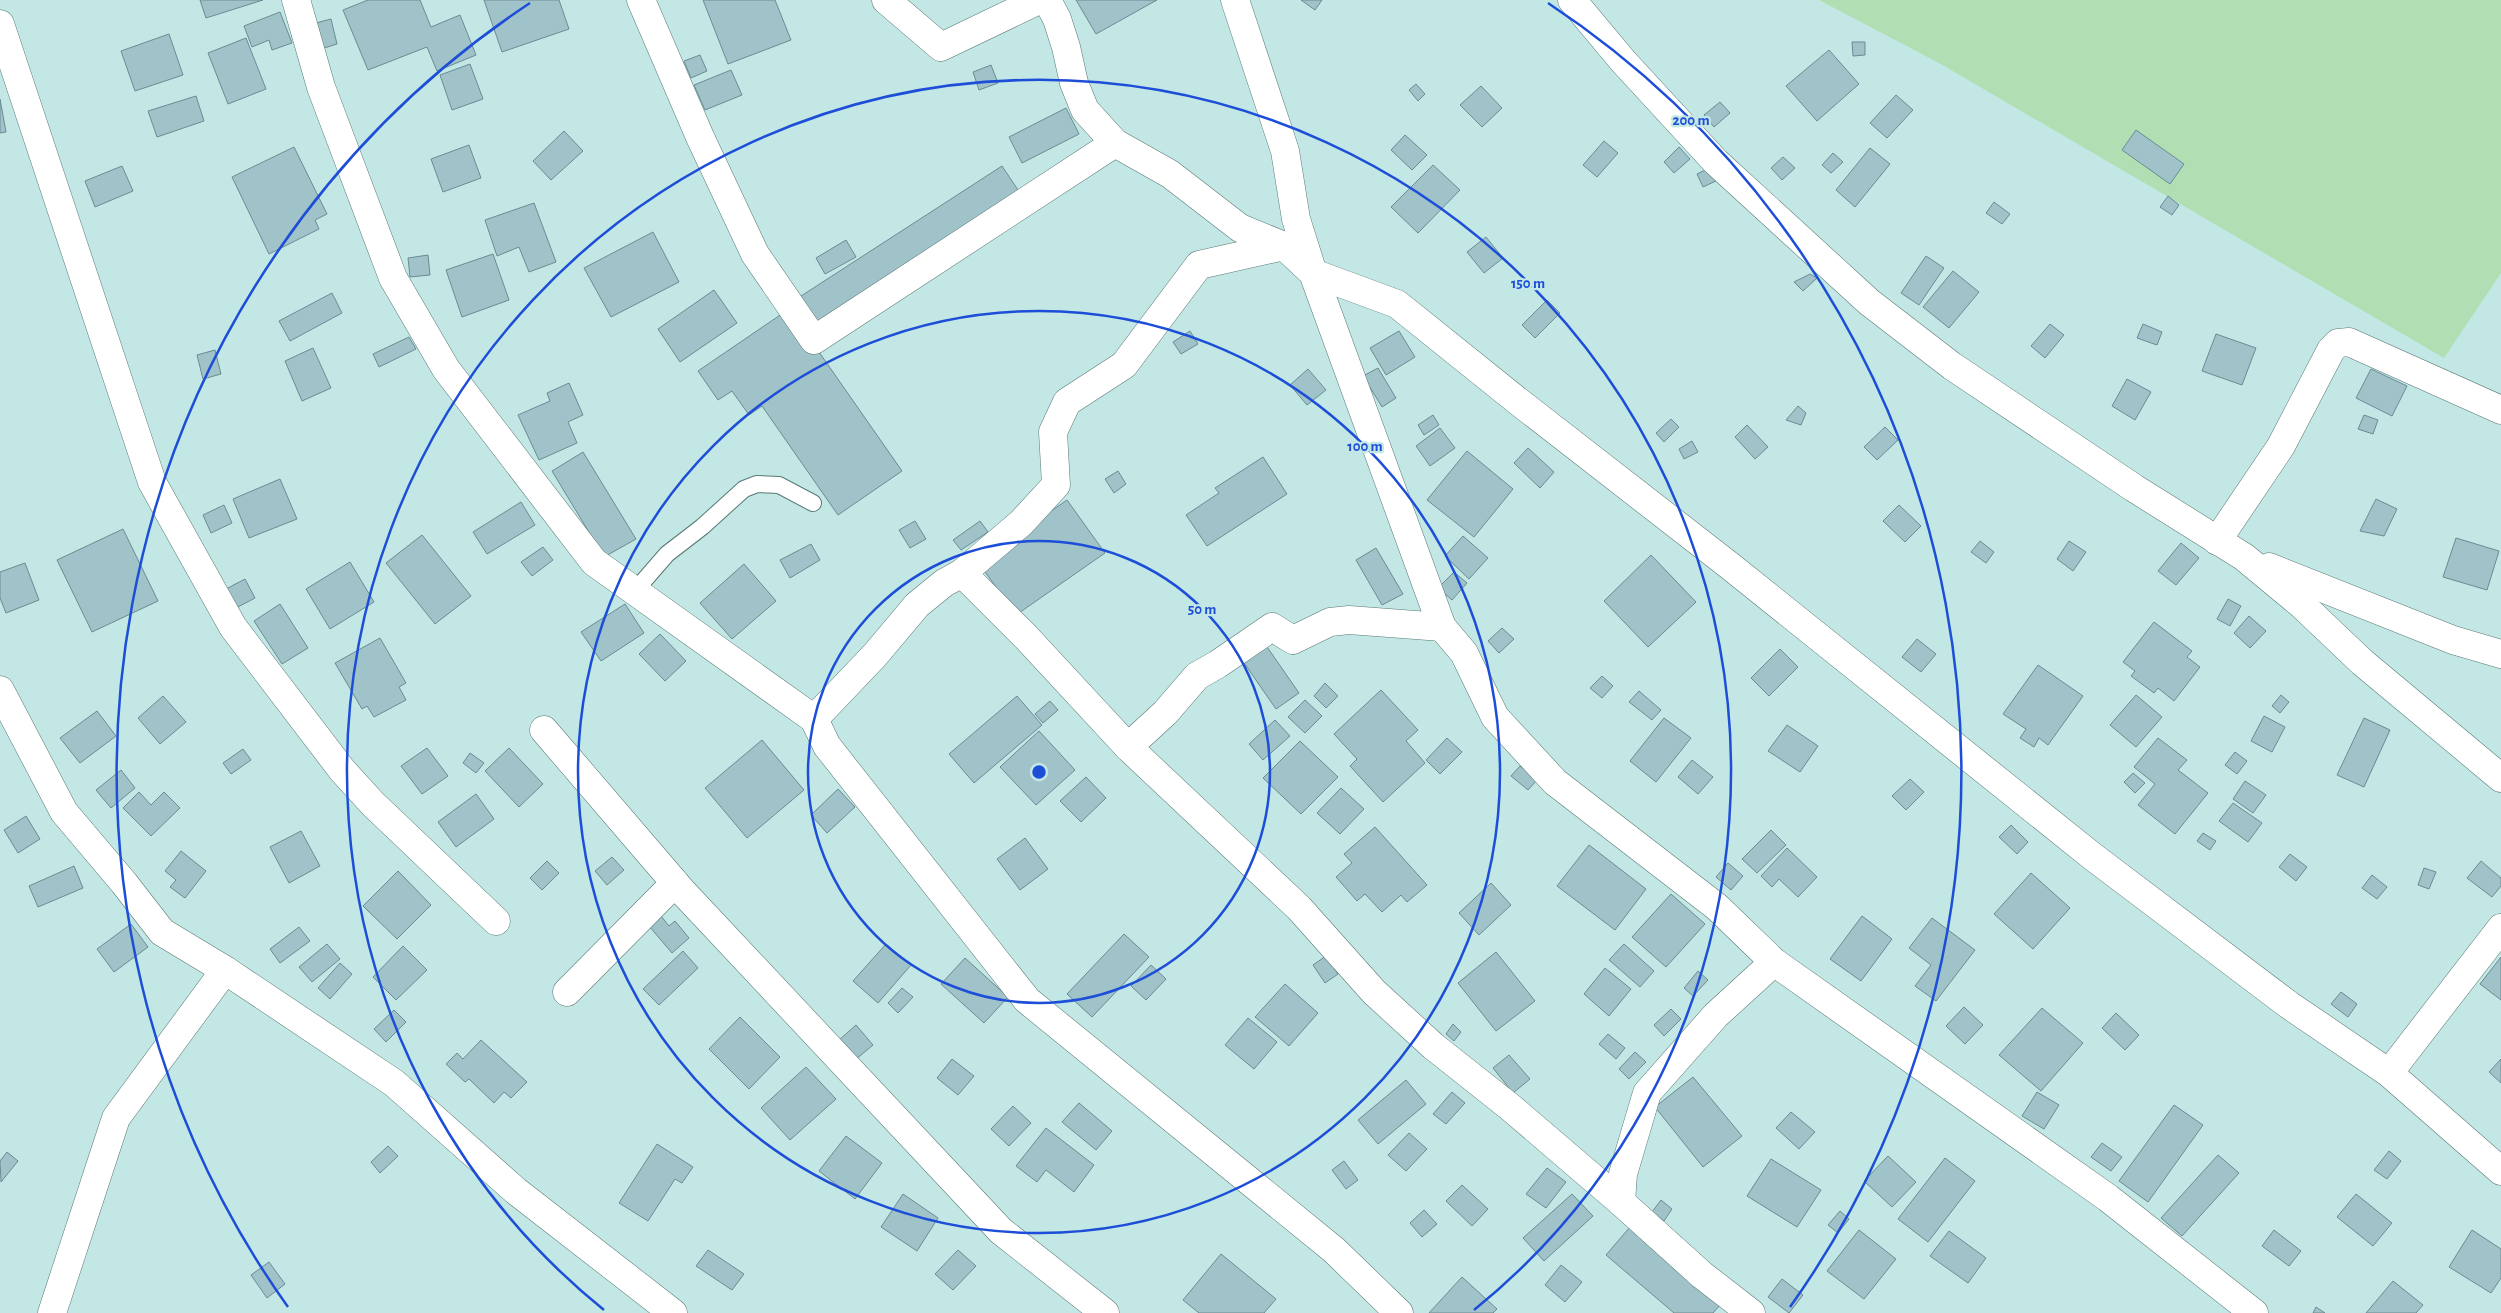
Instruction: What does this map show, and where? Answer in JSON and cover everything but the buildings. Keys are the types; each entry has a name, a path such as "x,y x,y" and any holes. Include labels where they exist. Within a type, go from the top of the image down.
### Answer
{"street":[{"path":"296,0 321,87 392,278 446,369 594,562 814,720 827,746 1027,1000 1334,1250 1400,1313"},
{"path":"641,0 700,137 755,254 814,340 1115,143"},
{"path":"886,0 940,46 1039,0"},
{"path":"1047,0 1057,20 1066,46 1074,83 1085,110 1115,143 1170,174 1240,228 1284,246 1313,273 1398,304 1519,402 1730,566 2092,856 2289,1005 2389,1073 2501,1171"},
{"path":"1235,0 1285,150 1296,219 1313,273 1442,627 1464,653 1495,717 1555,782 1717,907 1774,962 2108,1198 2254,1313"},
{"path":"1572,0 1623,61 1716,162 1869,302 1952,366 2244,557 2302,605 2362,662 2501,778"},
{"path":"0,24 152,482 233,627 336,763 373,804 496,921"},
{"path":"814,720 875,655 916,605 944,583 962,573 1021,523 1056,486 1053,432 1067,402 1124,365 1199,265 1284,246"},
{"path":"2217,541 2281,446 2331,350 2338,343 2349,342 2501,410"},
{"path":"2244,557 2453,640 2501,654"},
{"path":"962,573 1026,637 1128,747 1299,908 1389,1006 1433,1046 1621,1202 1702,1275 1751,1313"},
{"path":"1128,747 1165,713 1197,676 1272,627 1293,640 1330,622 1349,620 1442,627"},
{"path":"0,690 64,812 124,883 162,932 225,970 394,1084 516,1190 673,1313"},
{"path":"544,730 675,883 1001,1231 1105,1313"},
{"path":"566,992 675,883"},
{"path":"2389,1073 2501,928"},
{"path":"1621,1202 1623,1174 1647,1093 1716,1015 1774,962"},
{"path":"52,1313 116,1118 225,970"}],"lane":[{"path":"634,592 667,554 702,527 744,488 757,484 779,485 813,503"}],"green space":[{"path":"1819,0 2501,0 2501,273 2444,358 1939,63"}]}
